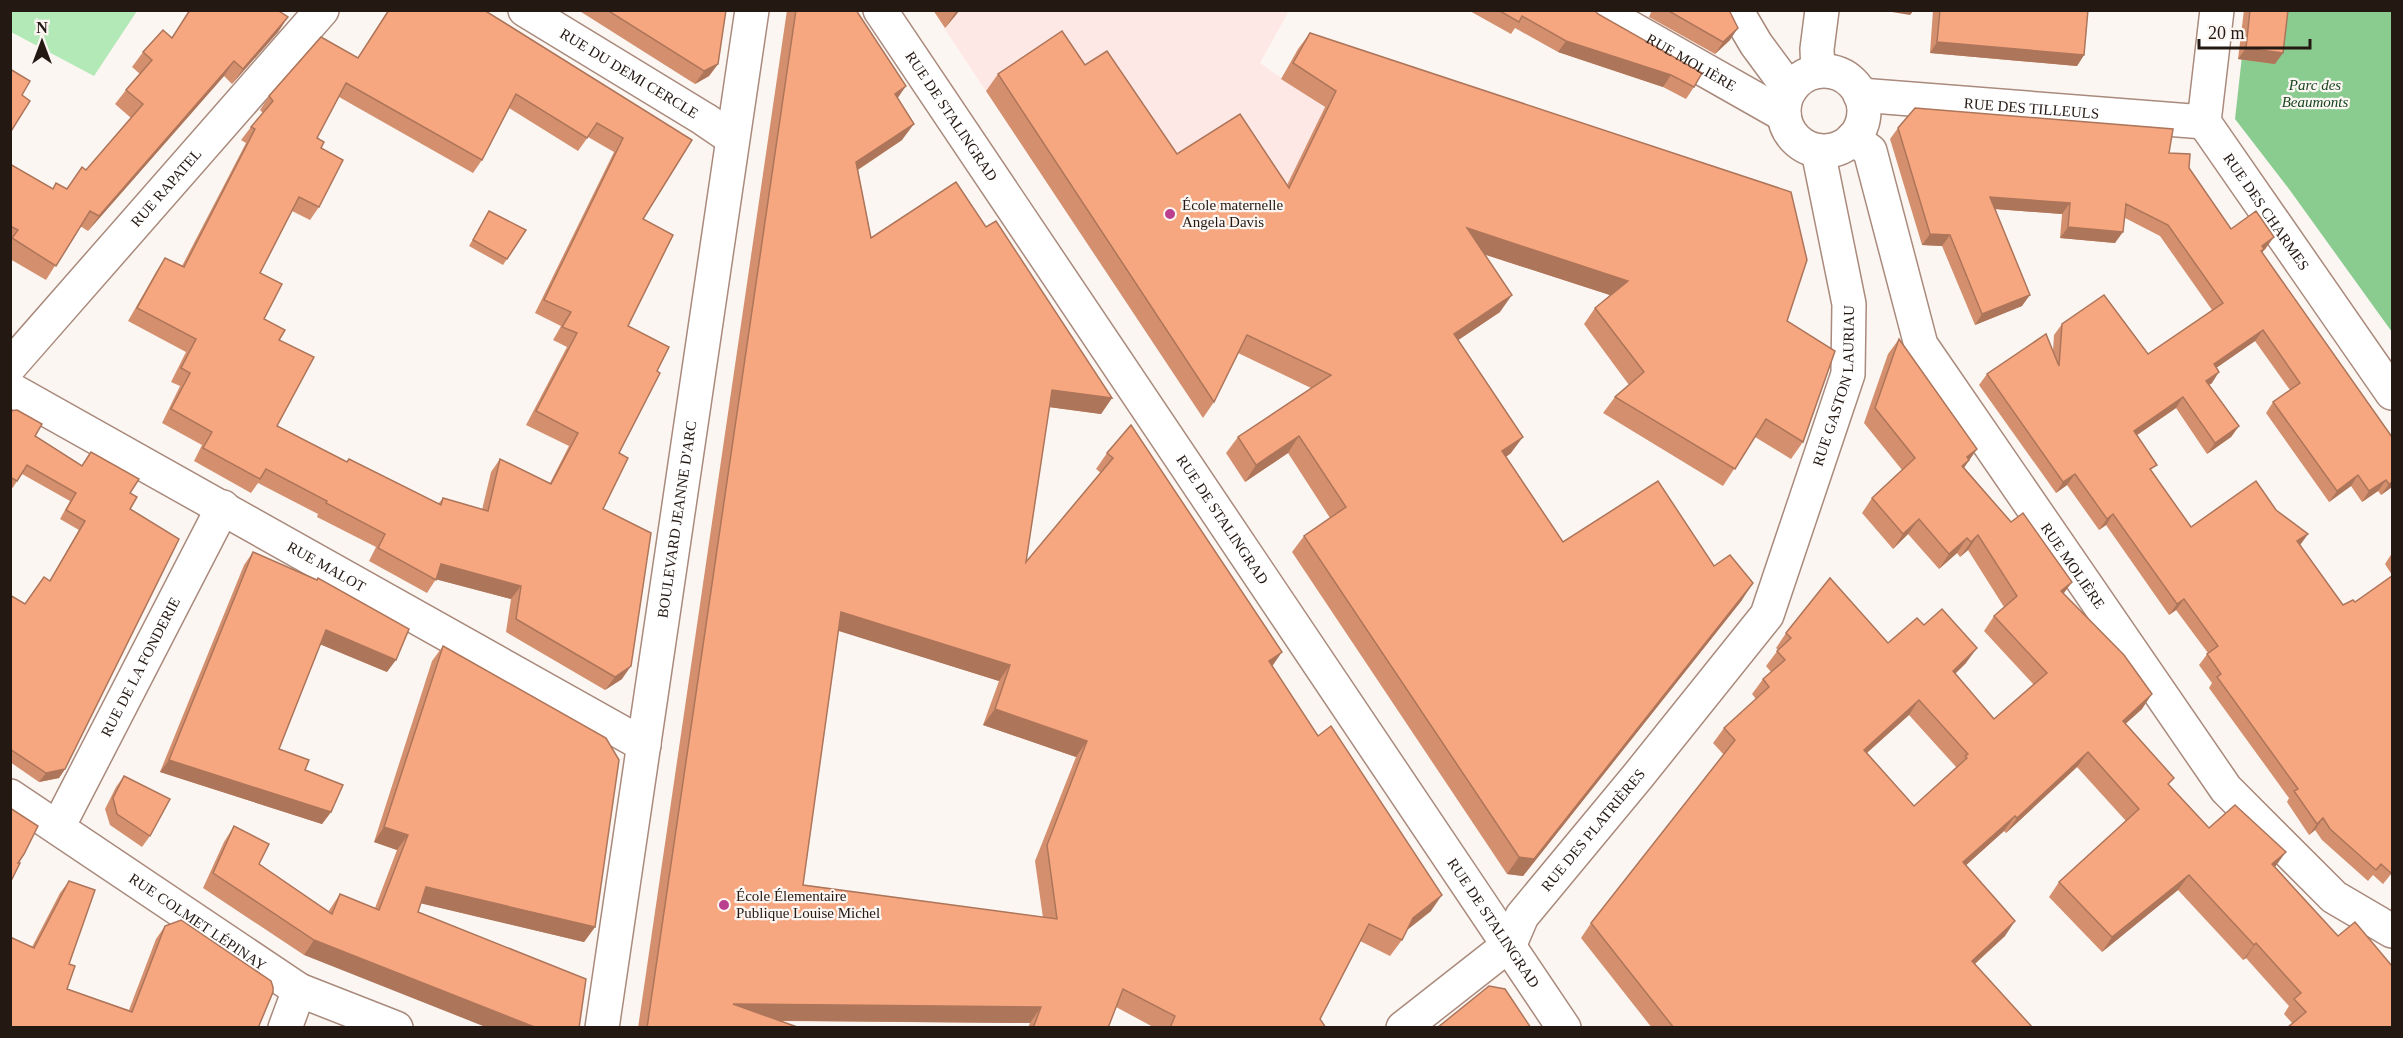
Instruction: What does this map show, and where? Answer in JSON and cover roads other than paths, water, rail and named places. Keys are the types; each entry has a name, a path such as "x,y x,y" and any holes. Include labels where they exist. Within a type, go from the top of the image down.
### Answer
{"street":[{"name":"RUE RAPATEL","path":"10,366 322,10"},
{"name":"RUE DU DEMI CERCLE","path":"525,10 732,138"},
{"name":"BOULEVARD JEANNE D'ARC","path":"602,1028 752,10"},
{"name":"RUE DE STALINGRAD","path":"880,10 1468,886 1510,944 1564,1028"},
{"name":"RUE MOLIÈRE","path":"1599,10 1787,102"},
{"path":"1736,10 1787,102"},
{"path":"1818,72 1817,49 1822,10"},
{"path":"2204,122 2217,10"},
{"path":"1818,72 1838,74 1855,86 1864,106 1863,117 1853,138 1843,146 1831,151 1818,151 1805,146 1787,128 1787,102 1797,81 1818,72"},
{"name":"RUE DES TILLEULS","path":"1860,95 2204,122"},
{"name":"RUE DES CHARMES","path":"2204,122 2392,393"},
{"name":"RUE MOLIÈRE","path":"1853,138 1870,151 1921,345 2226,789 2334,897 2392,931"},
{"name":"RUE GASTON LAURIAU","path":"1767,615 1848,374 1849,304 1818,151"},
{"name":"RUE MALOT","path":"10,389 644,745"},
{"name":"RUE DE LA FONDERIE","path":"58,827 223,507"},
{"name":"RUE DES PLATRIÈRES","path":"1510,944 1521,916 1631,785 1767,615"},
{"name":"RUE COLMET LÉPINAY","path":"10,796 299,990 396,1028"},
{"path":"1403,1028 1510,944"},
{"path":"285,1028 299,990"}],"place":[{"name":"École maternelle Angela Davis","path":"1170,214"},
{"name":"École Élementaire Publique Louise Michel","path":"724,905"}],"park label":[{"name":"Parc des Beaumonts","path":"2315,94"}]}
